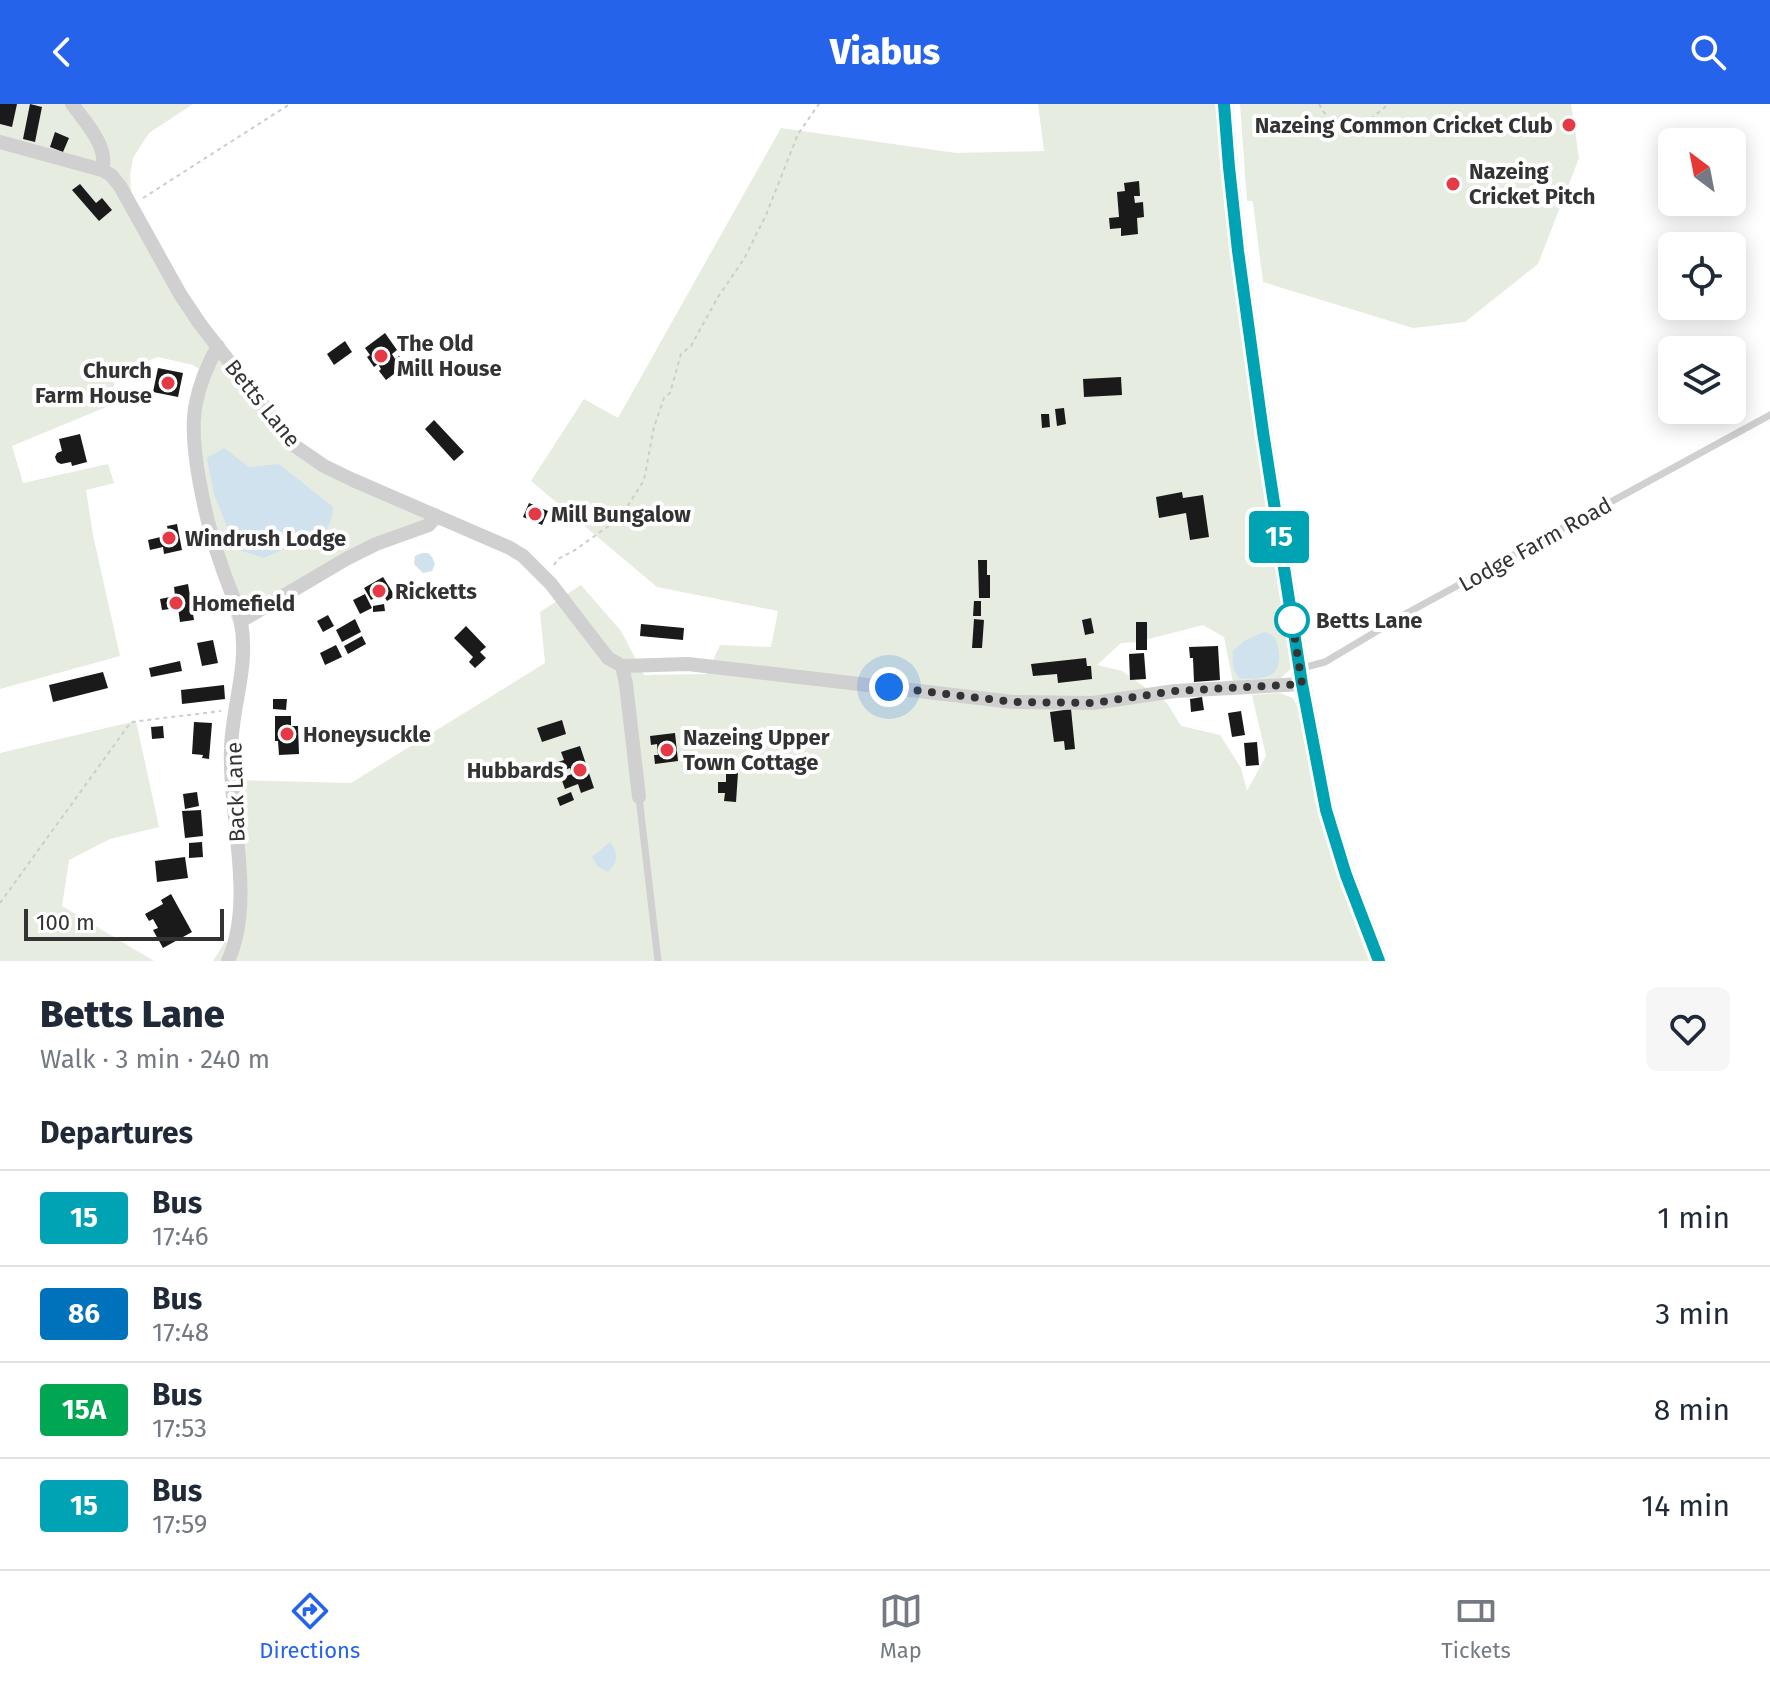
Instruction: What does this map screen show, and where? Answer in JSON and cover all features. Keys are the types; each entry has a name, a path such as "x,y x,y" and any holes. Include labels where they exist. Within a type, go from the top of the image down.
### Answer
{"street":[{"name":"Betts Lane","path":"72,104 103,152 102,170 111,175 132,205 180,294 295,446 324,466 353,480 523,556 551,584 608,658 622,666"},
{"path":"1224,104 1238,251 1301,676 1326,810 1346,875 1379,961"},
{"path":"0,142 102,170"},
{"name":"Back Lane","path":"218,346 204,372 195,405 193,437 210,524 241,621 243,654 231,750 240,915 237,938 228,961"},
{"path":"241,621 346,559 376,544 429,525 435,515"},
{"path":"639,797 622,666 688,664 1013,702 1093,703 1301,676"}],"lane":[{"name":"Lodge Farm Road","path":"1301,676 1409,612 1770,415"},
{"path":"639,797 658,961"}],"path":[{"path":"132,205 290,104"},
{"path":"551,584 554,564 620,518 644,480 654,427 664,398 670,393 681,354 691,346 718,297 744,259 766,215 798,134 819,104"},
{"path":"1319,104 1329,119 1342,128 1350,128 1363,124 1389,104"},
{"path":"0,903 131,722 237,709"}],"shaded area":[{"path":"0,104 193,104 149,133 133,158 130,176 132,205 180,294 295,446 449,522 339,569 235,630 214,559 194,462 204,372 193,365 158,357 116,373 111,405 12,446 23,483 108,464 114,483 86,490 120,656 0,689"},
{"path":"1038,104 1218,104 1290,669 1281,678 1233,682 1224,637 1203,625 1137,642 1121,643 1097,665 1122,671 1167,703 1181,726 1220,735 1241,768 1247,791 1266,756 1252,695 1280,693 1293,698 1300,712 1346,900 1369,961 213,961 225,942 240,948 246,888 238,780 351,783 545,663 540,612 581,585 621,631 644,675 707,674 720,645 771,647 778,611 657,587 531,481 584,399 618,418 781,128 956,153 1044,151"},
{"path":"1240,104 1571,104 1579,158 1538,264 1465,322 1413,328 1263,282 1253,203 1247,201"},
{"path":"136,721 159,827 110,839 69,860 62,906 154,961 0,961 0,753"}],"water":[{"path":"224,448 249,467 279,464 333,507 327,529 321,537 312,545 290,546 264,558 236,549 214,494 207,458"},
{"path":"422,553 432,557 435,564 432,571 423,573 414,564 415,556"},
{"path":"1264,632 1277,642 1279,658 1275,671 1264,677 1240,679 1234,669 1233,650"},
{"path":"610,842 616,857 608,872 597,866 592,857"}],"building":[{"path":"0,104 17,104 12,127 0,124"},
{"path":"30,104 42,107 35,142 23,139"},
{"path":"55,132 69,138 63,152 50,147"},
{"path":"1139,181 1140,196 1134,196 1135,203 1143,202 1144,217 1137,218 1138,234 1121,236 1121,228 1110,229 1109,218 1119,217 1117,192 1125,191 1124,183"},
{"path":"80,184 96,203 102,198 112,210 99,221 72,190"},
{"name":"The Old Mill House","path":"385,333 397,350 392,354 395,359 399,356 406,365 386,380 378,364 374,367 367,357 370,355 365,348"},
{"path":"345,341 352,352 334,365 327,354"},
{"name":"Church Farm House","path":"158,368 183,373 178,397 153,392"},
{"path":"1121,377 1122,395 1084,397 1083,379"},
{"path":"1064,408 1066,424 1057,426 1055,409"},
{"path":"1041,414 1049,414 1050,427 1042,428"},
{"path":"434,420 464,452 454,461 425,429"},
{"path":"80,434 87,462 72,466 71,462 57,462 55,457 62,451 59,439"},
{"path":"1182,492 1183,498 1203,495 1209,537 1190,540 1186,513 1159,518 1156,497"},
{"name":"Mill Bungalow","path":"529,503 548,511 542,525 523,517"},
{"name":"Windrush Lodge","path":"177,524 182,550 164,554 163,547 150,550 148,540 169,535 167,526"},
{"path":"978,560 987,560 990,598 979,598"},
{"name":"Ricketts","path":"383,577 395,596 387,601 382,593 371,600 364,588"},
{"name":"Homefield","path":"188,584 194,620 180,622 178,608 162,610 160,599 175,596 174,587"},
{"path":"365,594 372,608 360,614 353,600"},
{"path":"974,601 981,601 981,616 973,616"},
{"path":"384,604 385,611 373,612 373,606"},
{"path":"328,615 334,626 323,632 317,621"},
{"path":"1091,618 1094,633 1085,635 1082,620"},
{"path":"355,619 361,632 342,642 336,630"},
{"path":"974,619 984,620 982,648 972,648"},
{"path":"1136,622 1147,622 1147,650 1136,650"},
{"path":"641,624 684,628 683,640 640,636"},
{"path":"466,626 486,647 480,652 486,658 475,668 469,662 473,657 454,638"},
{"path":"362,636 366,644 348,654 344,646"},
{"path":"213,640 218,663 202,666 197,643"},
{"path":"336,645 342,657 325,665 320,653"},
{"path":"1218,646 1220,680 1194,682 1193,658 1190,658 1189,647"},
{"path":"1144,653 1146,679 1130,680 1129,654"},
{"path":"1086,658 1087,666 1091,666 1092,679 1058,683 1057,674 1033,676 1031,664"},
{"path":"180,661 182,671 151,677 149,668"},
{"path":"103,672 108,688 53,702 49,685"},
{"path":"224,685 225,699 182,704 181,690"},
{"path":"1202,697 1204,710 1191,712 1190,699"},
{"path":"273,699 287,699 286,710 273,709"},
{"path":"1071,709 1075,749 1065,750 1064,741 1054,742 1050,712"},
{"path":"1241,711 1245,735 1232,737 1228,713"},
{"name":"Honeysuckle","path":"275,716 291,716 291,726 298,726 299,754 279,755 278,741 275,741"},
{"path":"562,720 566,734 542,742 537,728"},
{"path":"194,722 212,723 209,759 192,754"},
{"path":"163,726 164,738 152,739 151,727"},
{"name":"Nazeing Upper Town Cottage","path":"675,733 678,761 655,764 657,744 651,745 650,736"},
{"path":"1257,742 1259,765 1246,766 1244,743"},
{"name":"Hubbards","path":"580,746 594,788 581,793 578,784 565,789 561,778 572,774 570,768 558,772 555,763 564,760 561,752"},
{"path":"709,758 724,763 721,773 705,768"},
{"path":"726,773 738,773 736,802 724,801 725,793 718,793 718,782 726,782"},
{"path":"197,792 199,806 185,809 183,794"},
{"path":"571,792 574,800 560,806 557,798"},
{"path":"201,810 203,836 185,838 182,811"},
{"path":"202,842 203,857 189,858 189,843"},
{"path":"185,857 188,878 157,882 155,861"},
{"path":"171,894 192,932 163,948 153,930 158,928 153,919 149,921 145,914 163,904 161,900"}],"bus line":[{"name":"15","path":"1224,104 1238,251 1302,684 1326,810 1346,875 1379,961"}],"place":[{"name":"Nazeing Common Cricket Club","path":"1569,125"},
{"name":"Nazeing Cricket Pitch","path":"1453,184"},
{"name":"The Old Mill House","path":"381,356"},
{"name":"Church Farm House","path":"168,383"},
{"name":"Mill Bungalow","path":"535,514"},
{"name":"Windrush Lodge","path":"169,538"},
{"name":"Ricketts","path":"379,591"},
{"name":"Homefield","path":"176,603"},
{"name":"Betts Lane","path":"1292,620"},
{"name":"Honeysuckle","path":"287,734"},
{"name":"Nazeing Upper Town Cottage","path":"667,750"},
{"name":"Hubbards","path":"580,770"}],"route":[{"path":"889,687 1013,702 1093,703 1175,691 1302,684 1292,620"}]}
